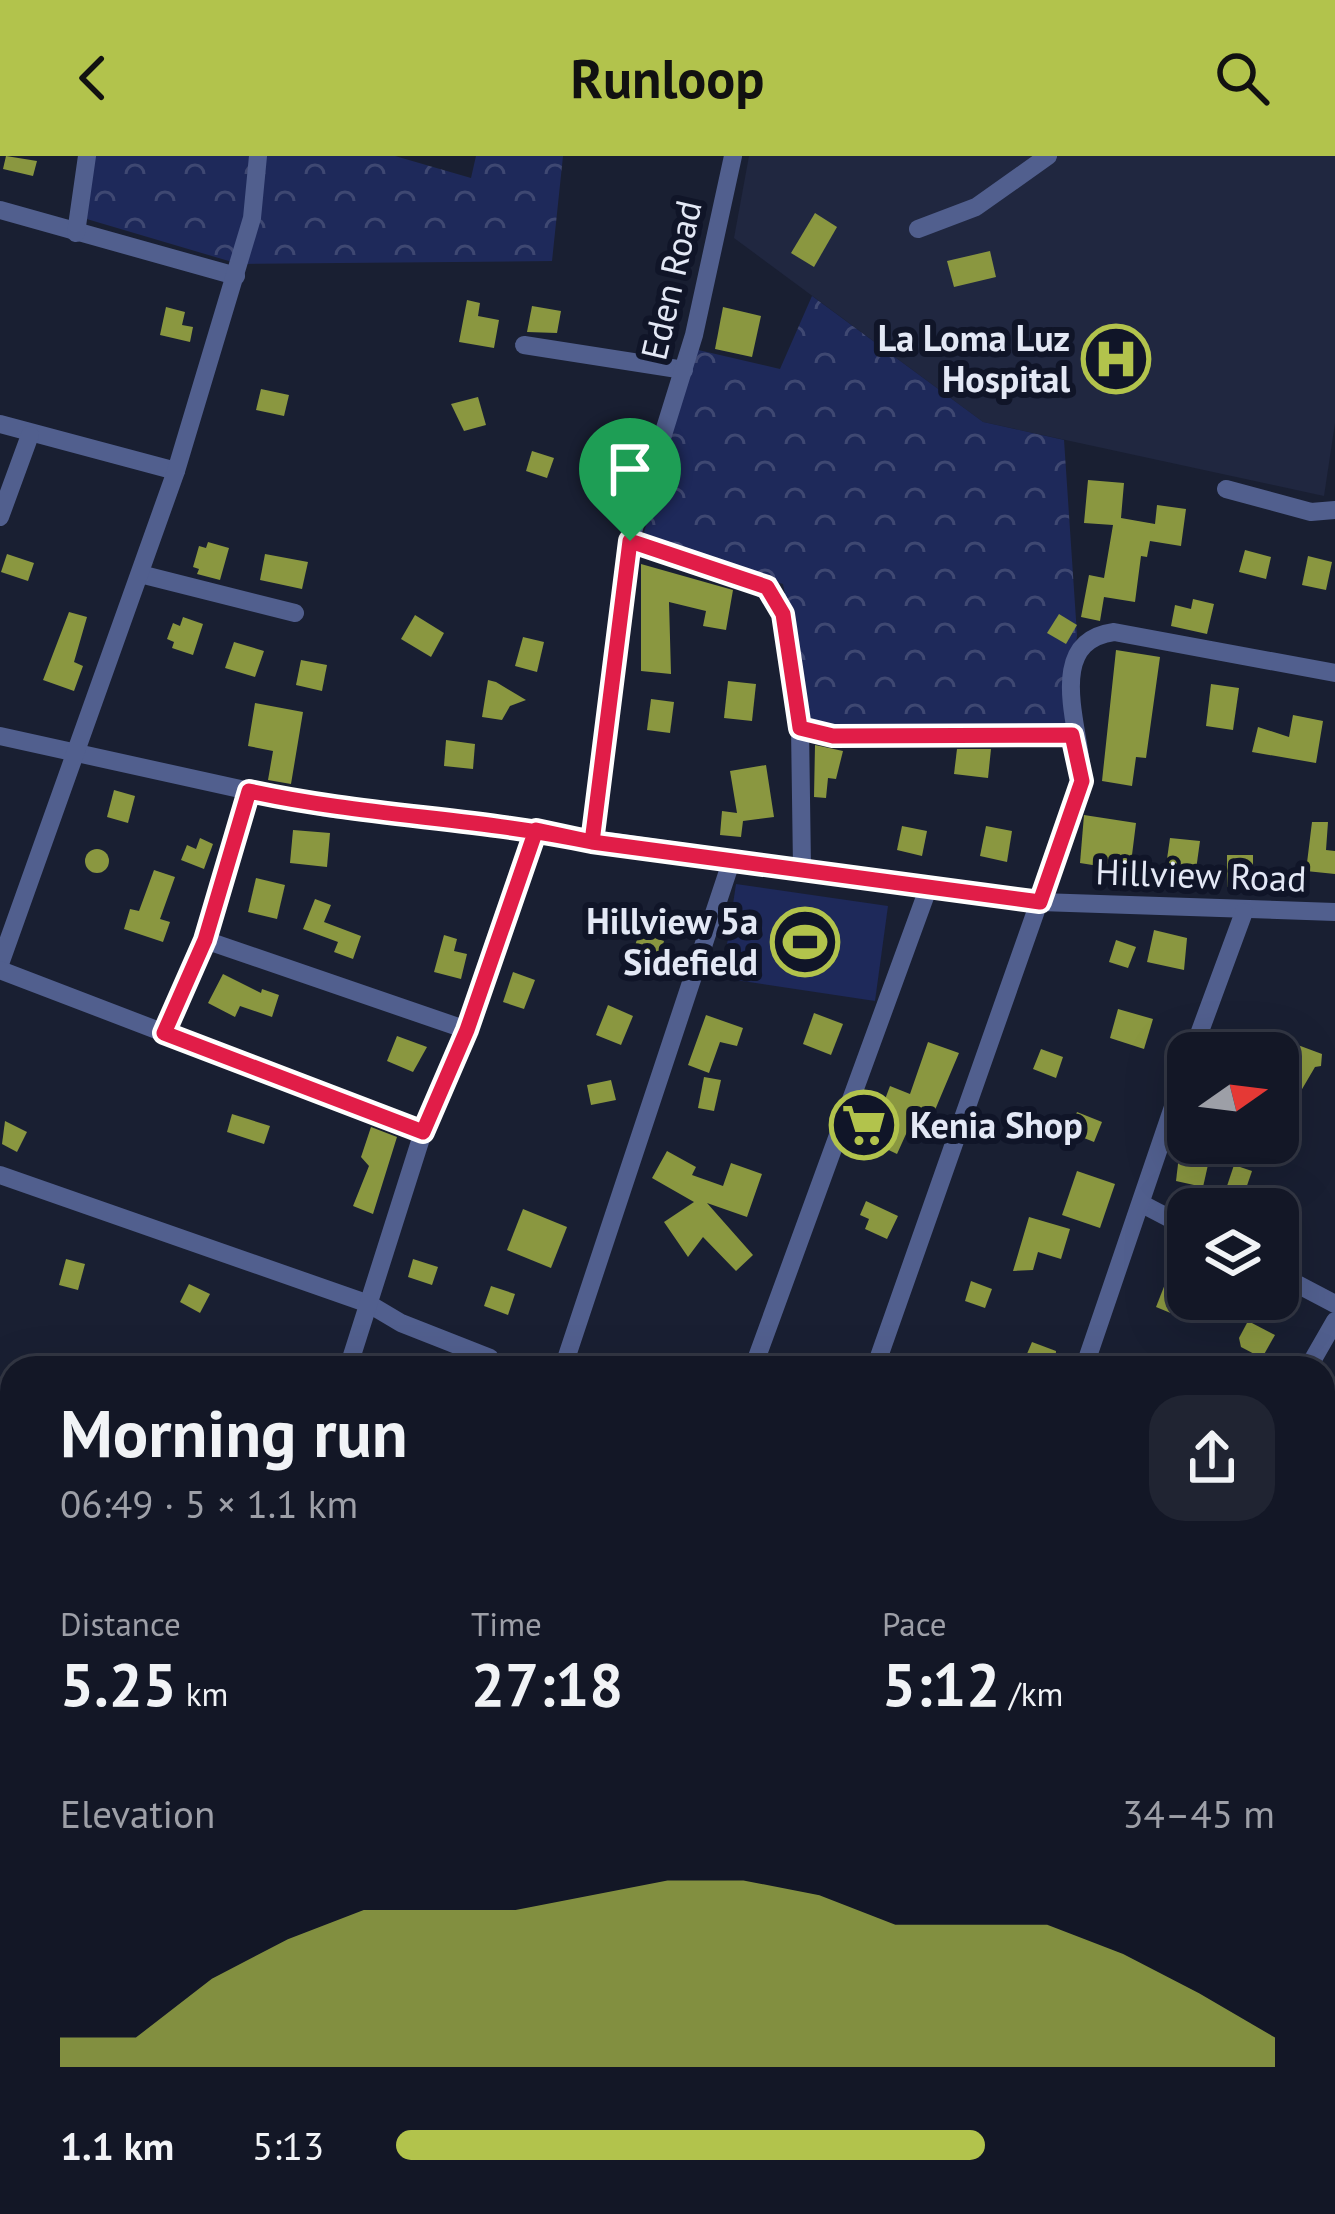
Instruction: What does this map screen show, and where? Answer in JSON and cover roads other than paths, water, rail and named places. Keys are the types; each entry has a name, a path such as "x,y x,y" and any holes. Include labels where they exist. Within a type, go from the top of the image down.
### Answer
{"street":[{"path":"76,233 87,156"},
{"path":"258,156 251,218 236,276 176,471 0,967 423,1132"},
{"name":"Eden Road","path":"592,842 630,541 684,370 734,156"},
{"path":"919,229 976,207 1048,156"},
{"path":"0,210 236,276"},
{"path":"524,345 684,370"},
{"path":"0,424 176,471"},
{"path":"0,517 30,435"},
{"path":"1226,489 1311,512 1335,510"},
{"path":"630,541 767,587 783,614 800,728 802,867"},
{"path":"140,574 296,614"},
{"path":"879,1356 1082,781 1072,735 1077,653 1099,634 1114,632 1335,673"},
{"path":"800,728 833,736 1072,735"},
{"name":"Hillview Road","path":"0,736 326,808 536,830 592,842 1040,902 1335,912"},
{"path":"164,1033 205,940 249,791"},
{"path":"352,1356 423,1132 467,1030 536,830"},
{"path":"567,1356 732,860"},
{"path":"757,1356 929,886"},
{"path":"1200,1032 1244,912"},
{"path":"205,940 467,1030"},
{"path":"1088,1356 1167,1131"},
{"path":"0,1175 369,1304 401,1323 485,1356"},
{"path":"1144,1205 1167,1217"},
{"path":"1299,1285 1335,1304"},
{"path":"1315,1356 1335,1322"}],"place":[{"name":"La Loma Luz Hospital","path":"1116,359"},
{"name":"Hillview 5a Sidefield","path":"805,942"},
{"name":"Kenia Shop","path":"864,1125"}]}
